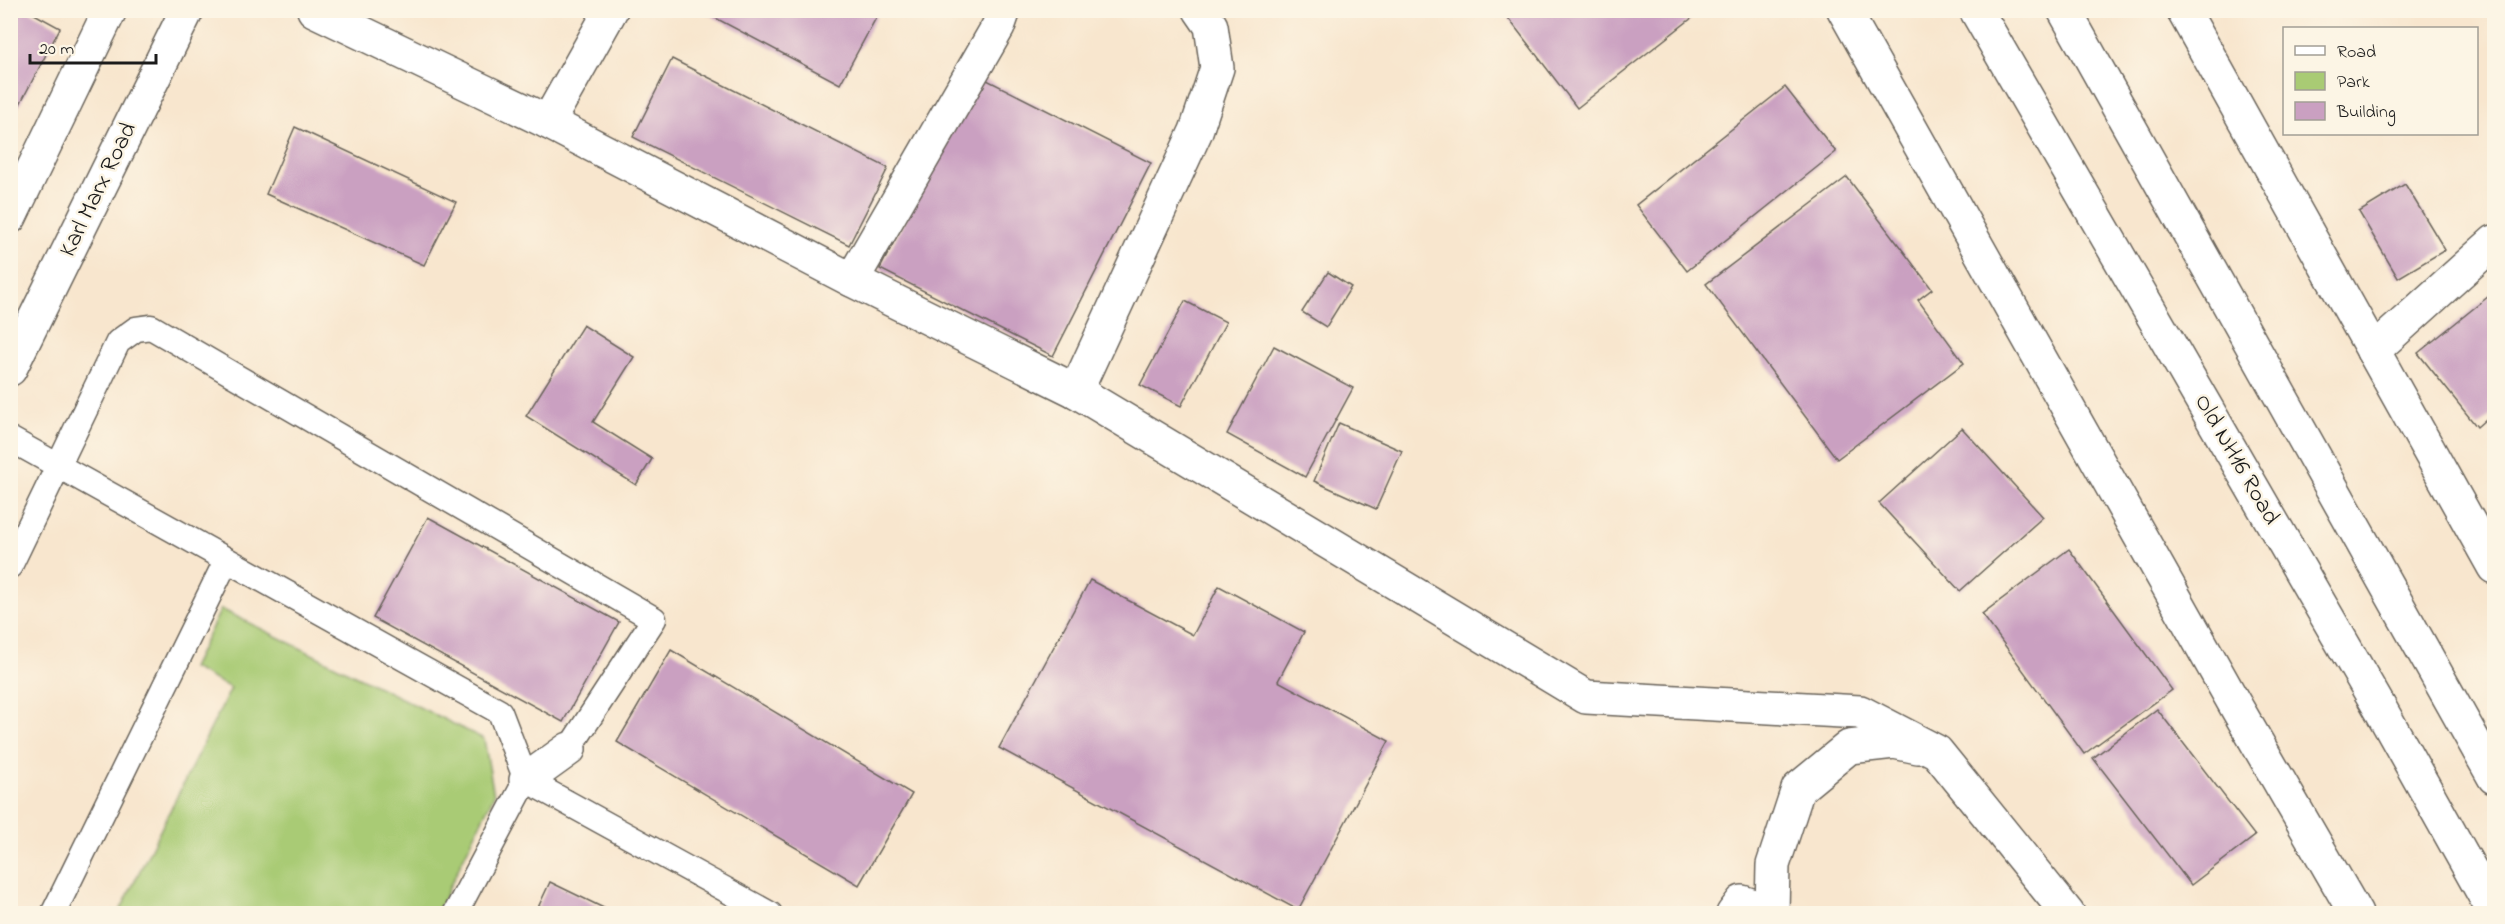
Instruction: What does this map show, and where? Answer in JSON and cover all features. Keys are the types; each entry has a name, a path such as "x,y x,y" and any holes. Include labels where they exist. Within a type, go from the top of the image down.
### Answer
{"street":[{"path":"10,217 110,10"},
{"name":"Karl Marx Road","path":"10,369 187,10"},
{"path":"314,10 548,122 852,280 1076,391 1586,697 1860,712 1937,752 2068,914"},
{"path":"548,122 611,10"},
{"path":"852,280 998,27 1004,10"},
{"path":"1076,391 1196,130 1217,68 1211,26 1200,10"},
{"path":"1844,10 2238,710 2356,914"},
{"name":"Old NH16 Road","path":"1976,10 2375,700 2494,912"},
{"path":"2064,10 2494,777"},
{"path":"2183,10 2494,567"},
{"path":"2373,351 2494,242"},
{"path":"1733,914 1742,902 1773,912 1773,866 1798,789 1849,747 1894,742 1937,752"},
{"path":"526,780 569,750"}],"lane":[{"path":"10,566 118,342 136,329 151,327 654,619 569,750"},
{"path":"10,439 58,463 226,561 500,712 526,780 771,914"},
{"path":"53,914 226,561"},
{"path":"454,914 526,780"}],"green space":[{"path":"221,609 484,739 494,795 437,913 119,913 231,688 192,668"}],"building":[{"path":"10,10 27,10 60,28 10,123"},
{"path":"708,10 867,10 877,16 840,84 706,13"},
{"path":"1502,10 1702,10 1577,108"},
{"path":"672,59 888,168 849,245 633,137"},
{"path":"979,76 1151,163 1053,356 880,269"},
{"path":"1785,87 1836,152 1687,271 1636,205"},
{"path":"295,127 456,202 424,265 266,194"},
{"path":"1847,177 1932,289 1918,300 1964,363 1837,459 1706,284"},
{"path":"2405,184 2445,250 2398,278 2359,212"},
{"path":"1328,272 1351,287 1326,327 1302,312"},
{"path":"2494,292 2494,412 2477,427 2418,353"},
{"path":"1185,301 1226,322 1181,406 1140,385"},
{"path":"583,325 634,357 593,422 652,459 636,485 526,416"},
{"path":"1274,346 1353,388 1305,477 1227,434"},
{"path":"1339,423 1402,451 1376,509 1314,481"},
{"path":"1962,428 2043,517 1960,591 1879,503"},
{"path":"428,517 619,622 563,722 373,618"},
{"path":"2069,549 2172,690 2084,754 1982,614"},
{"path":"1090,580 1193,635 1219,586 1304,632 1278,681 1389,741 1298,910 999,748"},
{"path":"671,650 912,794 859,885 617,742"},
{"path":"2157,709 2255,836 2191,885 2093,758"},
{"path":"550,882 616,914 535,914"}]}
